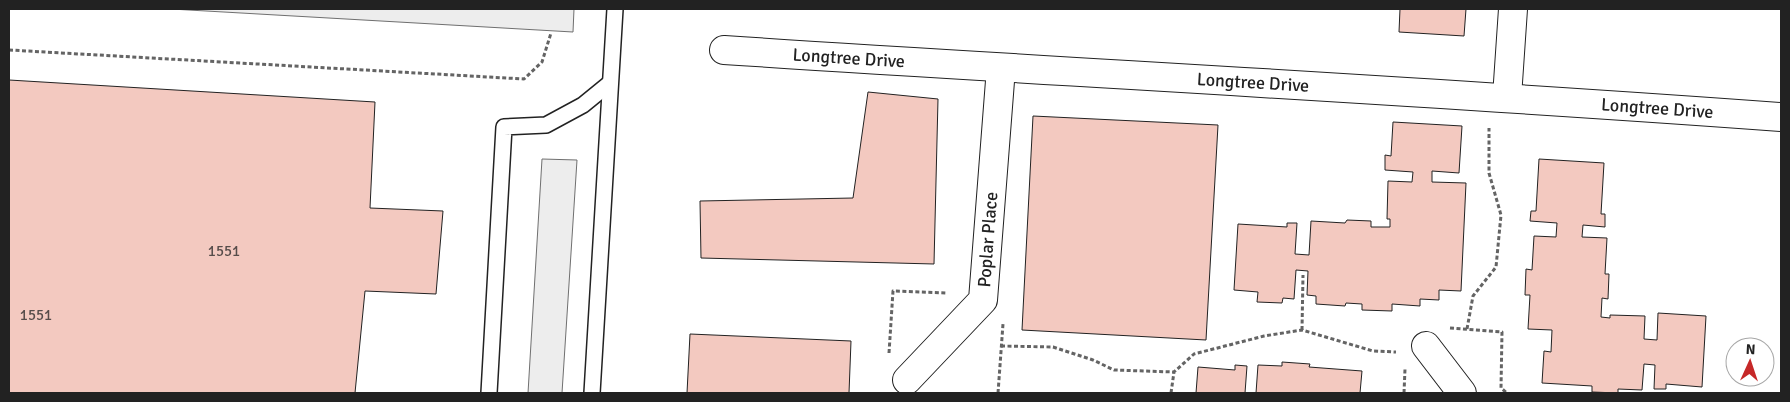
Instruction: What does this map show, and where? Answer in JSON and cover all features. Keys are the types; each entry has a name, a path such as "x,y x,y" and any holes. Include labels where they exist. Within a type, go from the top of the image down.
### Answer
{"street":[{"path":"1507,97 1513,9"},
{"name":"Longtree Drive","path":"724,50 1507,97 1781,117"},
{"name":"Poplar Place","path":"908,380 983,300 1001,68"},
{"path":"1426,346 1462,393"}],"lane":[{"path":"592,393 615,9"},
{"path":"489,393 504,127 546,125 583,105 610,83"}],"path":[{"path":"9,50 524,79 542,62 551,33"},
{"path":"1467,329 1473,296 1496,267 1501,215 1489,173 1489,121"},
{"path":"1302,330 1303,275"},
{"path":"889,356 893,291 951,293"},
{"path":"998,393 1003,321"},
{"path":"1171,393 1174,372 1194,354 1264,336 1302,330 1373,351 1397,352"},
{"path":"1001,346 1053,347 1092,360 1114,370 1174,372"}],"shaded area":[{"path":"171,9 574,9 573,32"},
{"path":"542,159 577,160 562,393 528,393"}],"building":[{"path":"1400,9 1466,9 1464,36 1399,32"},
{"path":"9,80 375,102 370,208 443,211 436,294 365,291 355,393 9,393"},
{"path":"868,92 938,99 934,264 701,258 700,201 853,198"},
{"path":"1033,116 1218,125 1206,340 1022,330"},
{"path":"1393,122 1462,126 1459,173 1432,171 1432,182 1466,183 1461,291 1439,290 1439,300 1420,299 1420,306 1392,304 1392,311 1362,310 1362,304 1346,303 1345,306 1316,304 1316,296 1307,295 1308,271 1296,270 1294,299 1283,298 1282,303 1257,302 1258,292 1234,290 1238,224 1287,227 1287,223 1297,223 1295,254 1309,255 1311,221 1345,223 1347,220 1371,221 1371,227 1390,227 1390,219 1387,219 1388,181 1412,182 1413,172 1385,170 1385,155 1391,156"},
{"path":"1539,159 1604,163 1601,214 1605,214 1605,227 1583,225 1582,237 1607,238 1605,274 1609,274 1608,299 1602,298 1601,317 1610,318 1610,315 1645,316 1644,339 1657,340 1658,313 1706,316 1702,387 1666,384 1666,389 1654,389 1655,365 1644,364 1642,390 1618,389 1618,393 1592,392 1592,386 1542,383 1544,351 1551,352 1552,330 1528,329 1530,295 1525,295 1526,269 1532,270 1534,236 1556,237 1557,223 1530,221 1531,211 1536,211"},
{"path":"690,334 851,341 849,393 687,393"},
{"path":"1282,362 1310,364 1309,367 1362,371 1360,393 1256,393 1258,365 1282,366"},
{"path":"1235,365 1247,366 1245,393 1196,393 1198,367 1235,370"}]}
